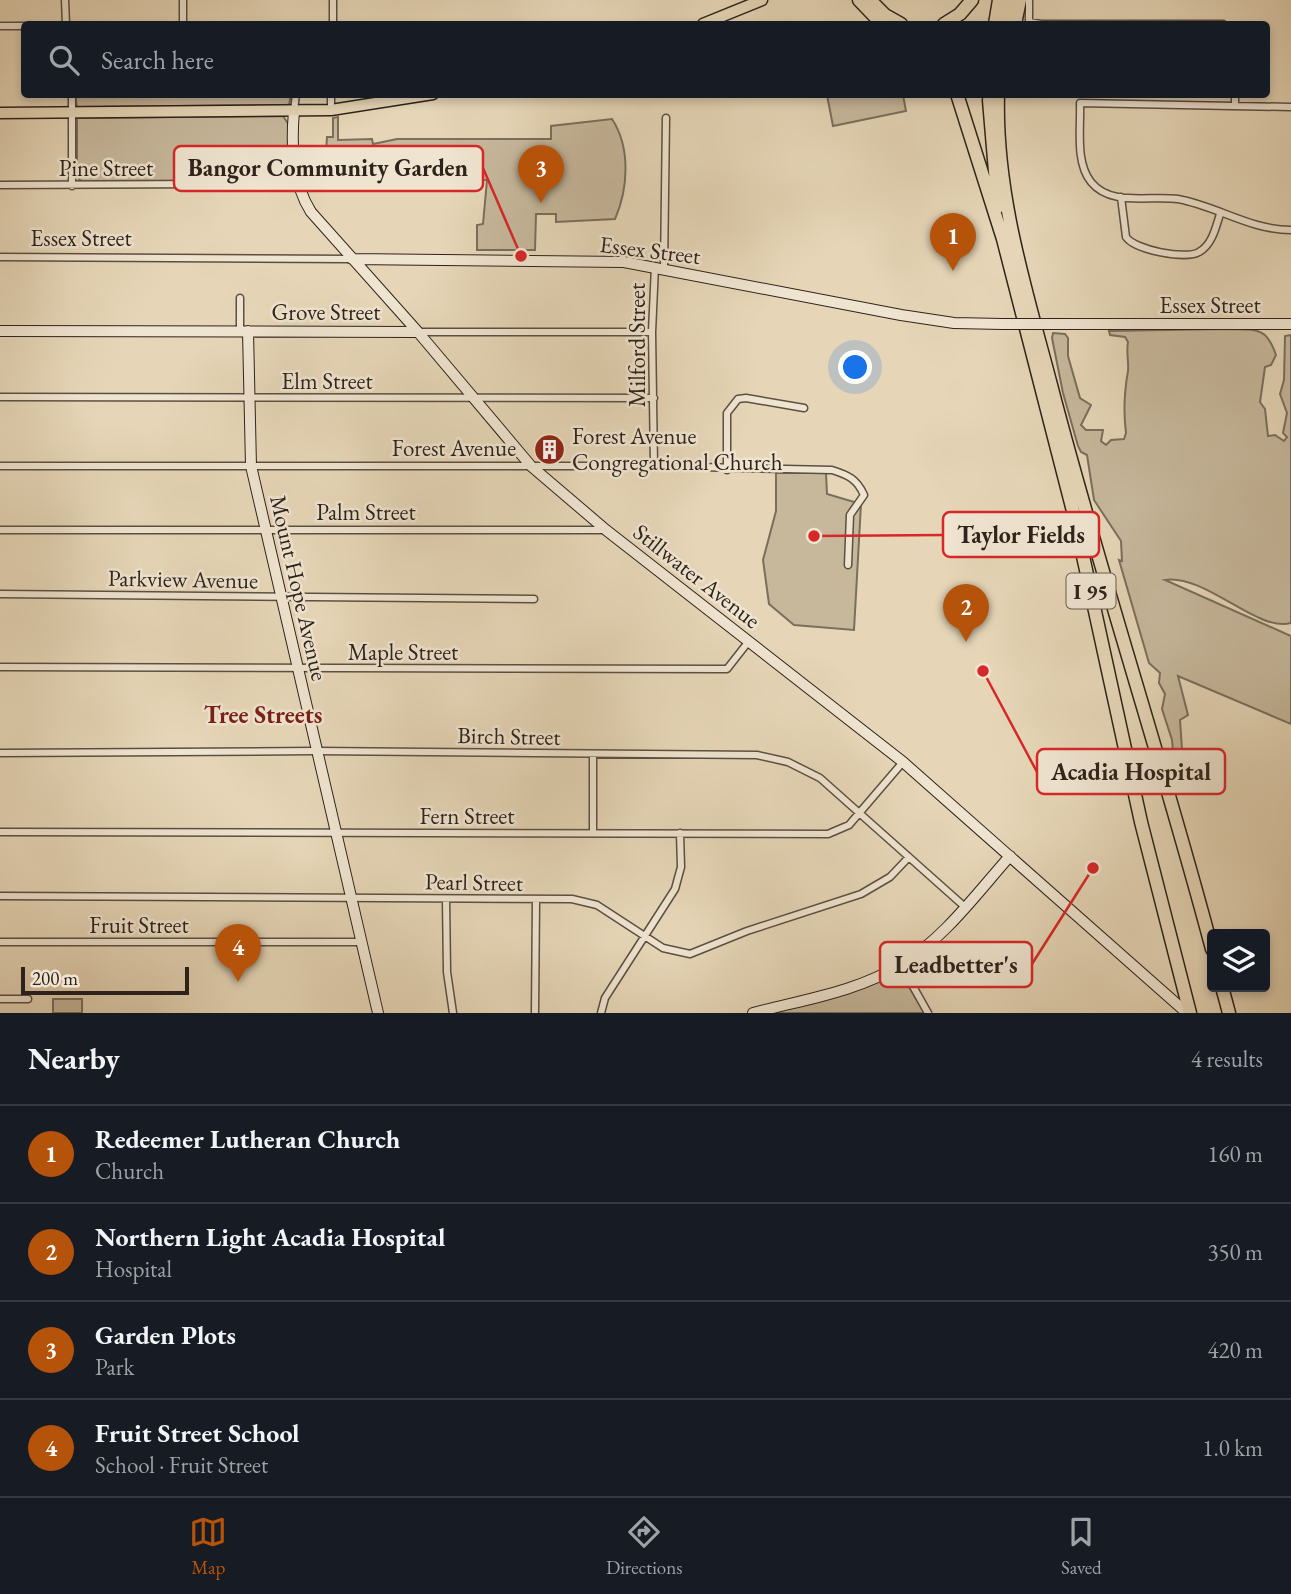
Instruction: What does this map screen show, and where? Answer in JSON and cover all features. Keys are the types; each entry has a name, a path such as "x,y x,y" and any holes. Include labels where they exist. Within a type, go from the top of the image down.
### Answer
{"highway":[{"path":"859,0 879,21"},
{"path":"870,0 885,15 896,21"},
{"path":"949,21 960,14 972,0"},
{"path":"996,21 999,0"},
{"path":"1005,21 1009,0"},
{"path":"1016,21 1020,0"},
{"path":"958,98 1003,239"},
{"name":"I 95","path":"989,98 990,137 1003,239 1074,516 1101,648 1188,1013"},
{"name":"I 95","path":"998,98 999,132 1010,226 1073,469 1207,932"},
{"path":"999,132 1003,98"}],"main road":[{"path":"710,21 762,0"},
{"path":"0,113 331,110 408,98"}],"street":[{"path":"65,0 66,21"},
{"path":"183,0 183,21"},
{"path":"332,21 333,0"},
{"path":"1029,0 1029,21"},
{"path":"0,26 21,26"},
{"path":"72,98 72,186"},
{"name":"Stillwater Avenue","path":"296,98 294,164 298,184 311,212 418,332 531,466 606,530 903,762 1188,1013"},
{"path":"331,98 331,110"},
{"path":"1235,98 1235,106"},
{"path":"1291,107 1080,103 1084,172 1099,189 1111,196 1175,199 1261,228 1291,230"},
{"name":"Milford Street","path":"654,466 652,332 660,267 666,118"},
{"name":"Pine Street","path":"0,185 423,183"},
{"path":"1121,197 1126,237 1137,247 1149,250 1192,255 1200,252 1212,237 1220,214"},
{"name":"Essex Street","path":"0,257 624,262 954,323 1291,324"},
{"path":"240,298 244,331"},
{"name":"Grove Street","path":"0,331 652,332"},
{"name":"Mount Hope Avenue","path":"244,331 251,466 378,1013"},
{"name":"Elm Street","path":"0,397 654,398"},
{"path":"727,470 727,413 731,404 747,398 804,408"},
{"name":"Forest Avenue","path":"0,466 654,466 727,470 832,470 849,475 858,483 864,495 850,514 848,565"},
{"name":"Palm Street","path":"0,530 606,530"},
{"name":"Parkview Avenue","path":"0,594 534,599"},
{"name":"Maple Street","path":"0,667 727,670 749,641"},
{"name":"Birch Street","path":"0,753 316,751 760,755 788,762 820,778 965,907"},
{"path":"593,755 593,833"},
{"name":"Fern Street","path":"0,832 828,834 842,831 903,762"},
{"path":"601,1013 605,998 680,877 680,833"},
{"path":"753,1013 858,984 901,965 948,926 1010,856"},
{"name":"Pearl Street","path":"0,896 572,899 597,905 663,948 690,954 747,931 861,894 890,877 909,857"},
{"path":"446,899 447,972 453,1013"},
{"path":"535,1013 536,900"},
{"name":"Fruit Street","path":"0,942 362,942"},
{"path":"901,965 928,1013"},
{"path":"0,999 28,999"}],"shaded area":[{"path":"76,98 290,98 289,105 77,107"},
{"path":"828,98 904,98 906,111 833,126"},
{"path":"283,116 289,125 292,178 287,181 83,183 77,177 77,118"},
{"path":"338,117 338,140 372,139 373,144 397,139 551,139 551,126 612,119 625,155 623,195 615,219 556,222 556,214 536,214 535,250 477,250 477,225 483,224 487,180 327,177 326,166 302,166 301,152 326,152 327,137 333,137 333,118"},
{"path":"1109,331 1258,331 1268,338 1276,355 1271,365 1265,367 1260,402 1265,409 1268,436 1275,435 1284,441 1287,437 1283,433 1287,413 1280,394 1284,380 1285,336 1291,335 1291,623 1278,624 1263,620 1197,586 1165,580 1291,636 1291,724 1178,676 1188,715 1180,720 1184,779 1179,781 1175,776 1172,740 1162,709 1165,694 1159,683 1160,673 1149,663 1119,560 1122,561 1121,541 1094,500 1087,455 1081,452 1078,446 1063,393 1052,338 1053,333 1065,334 1068,338 1068,356 1080,398 1091,405 1081,425 1086,430 1103,430 1101,441 1106,445 1111,440 1124,439 1126,433 1124,402 1128,368 1128,342 1125,337 1110,335"},
{"path":"776,473 826,473 827,494 861,504 854,630 794,625 769,604 763,560 776,511"},
{"path":"900,972 925,1013 771,1013 866,987"},
{"path":"53,999 82,999 82,1013 53,1013"}],"place":[{"name":"Garden Plots","path":"541,203"},
{"name":"Bangor Community Garden","path":"521,256"},
{"name":"Redeemer Lutheran Church","path":"953,271"},
{"name":"Forest Avenue Congregational Church","path":"549,449"},
{"name":"Taylor Fields","path":"814,536"},
{"name":"Northern Light Acadia Hospital","path":"966,642"},
{"name":"Acadia Hospital","path":"983,671"},
{"name":"Leadbetter's","path":"1093,868"},
{"name":"Fruit Street School","path":"238,982"}],"district":[{"name":"Tree Streets","path":"263,714"}]}
